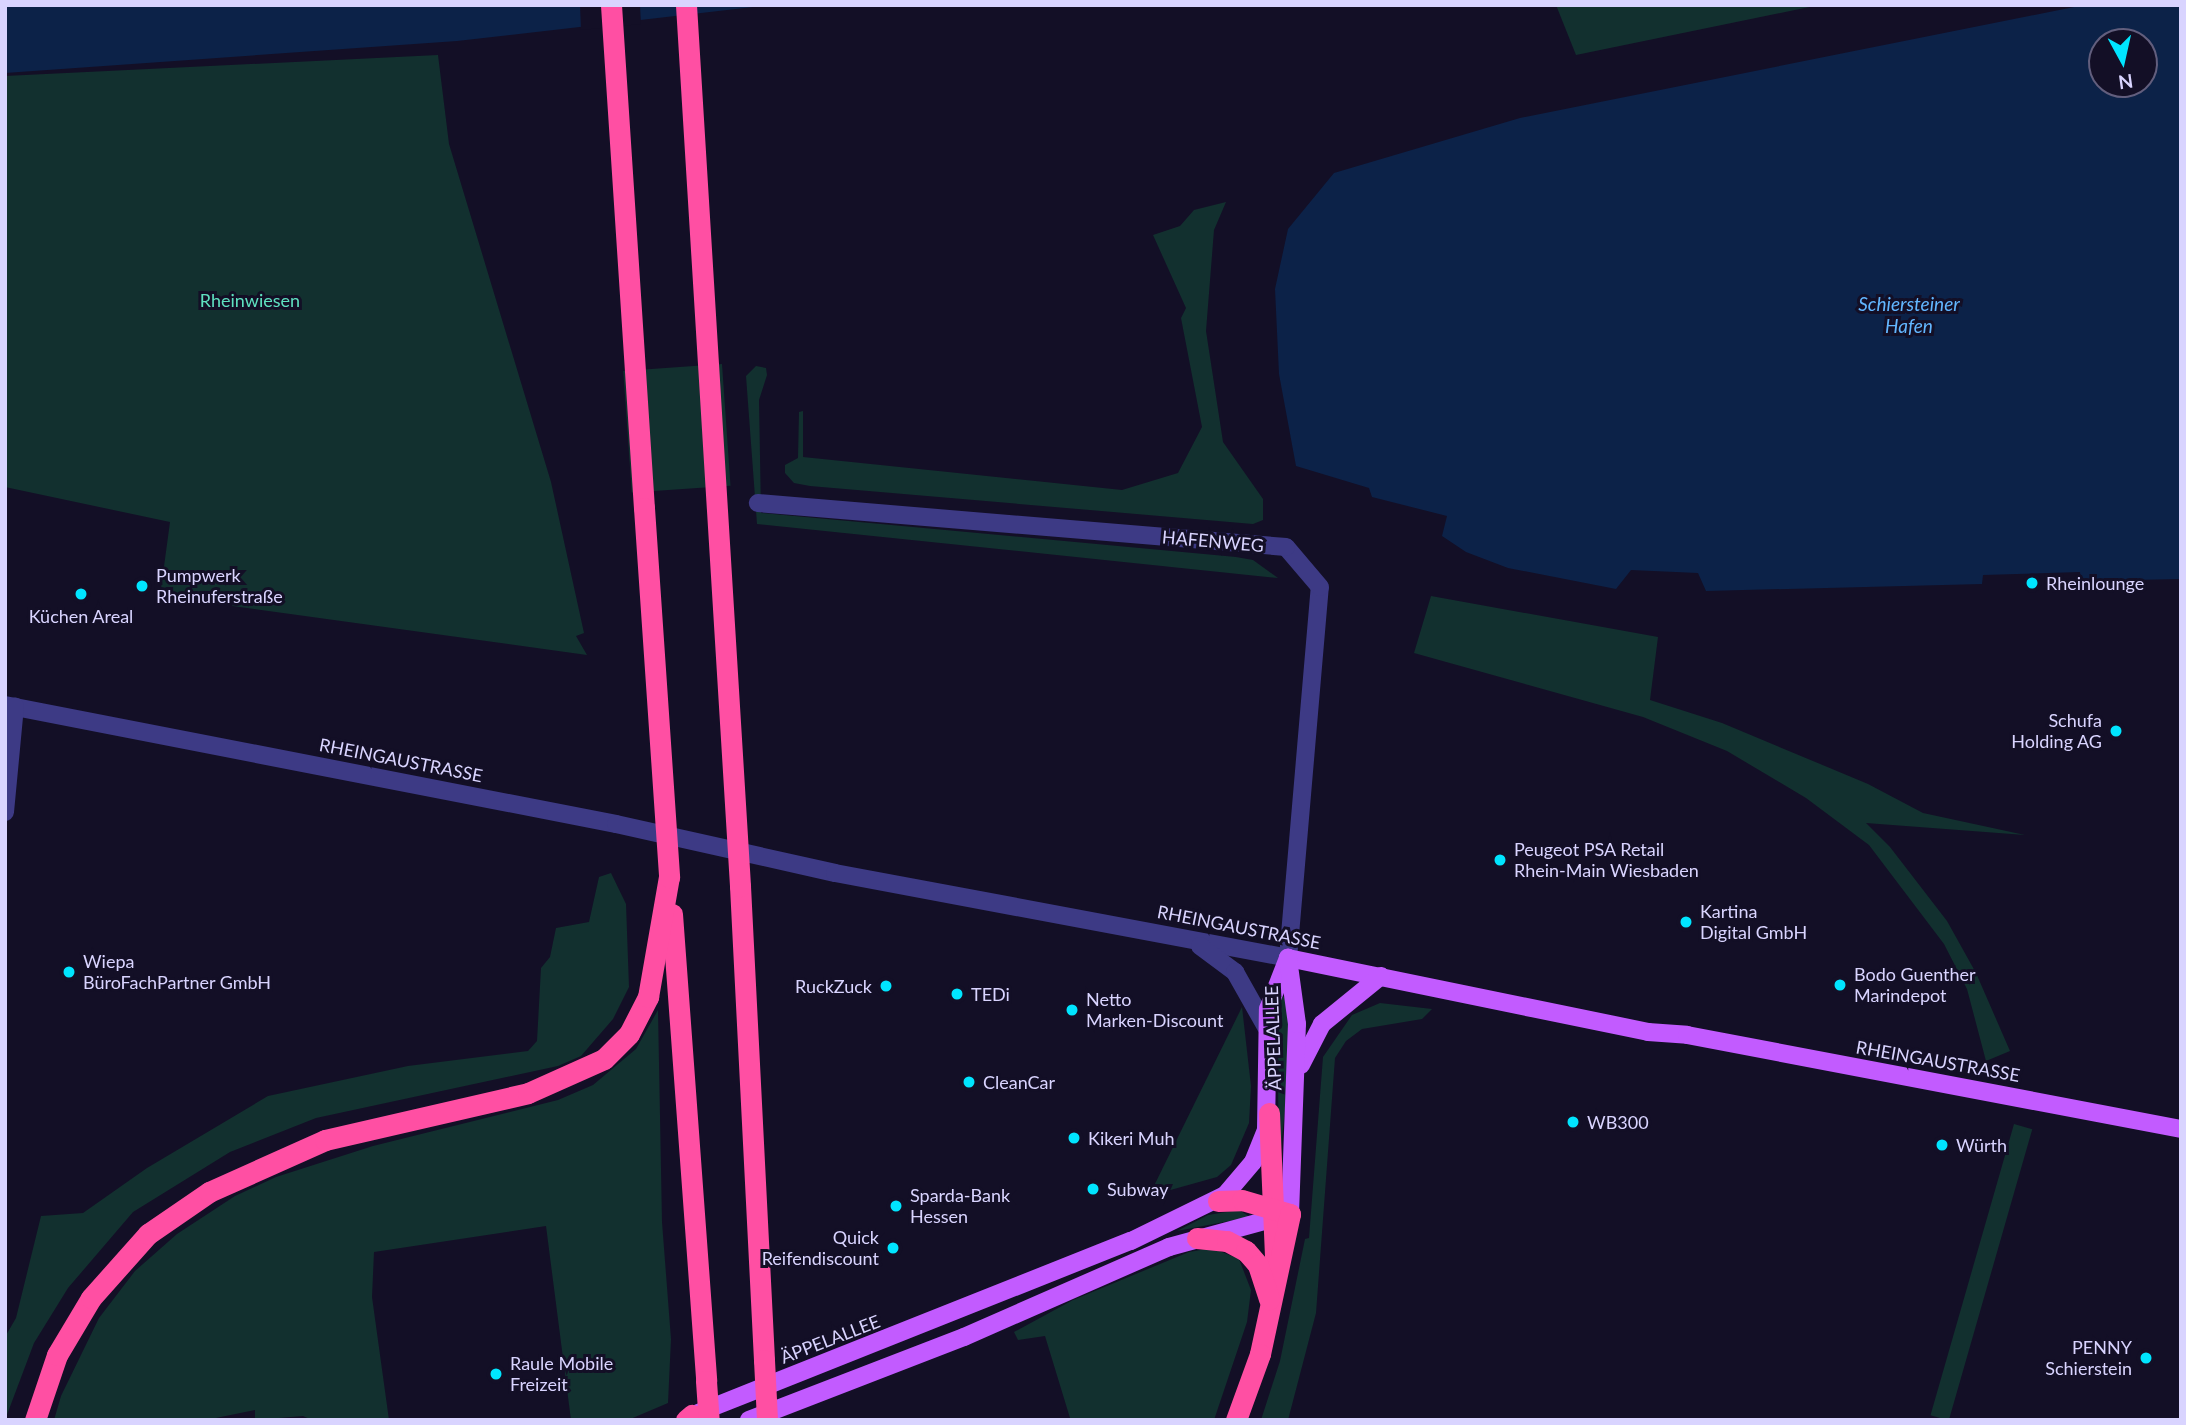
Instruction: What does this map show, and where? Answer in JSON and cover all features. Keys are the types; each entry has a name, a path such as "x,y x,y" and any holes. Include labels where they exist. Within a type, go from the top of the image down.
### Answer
{"highway":[{"path":"611,5 669,877 706,1381 692,1419"},
{"path":"686,5 740,886 767,1420"},
{"path":"35,1420 57,1355 91,1298 148,1234 198,1198 245,1172 325,1140 528,1093 604,1059 629,1034 648,997 669,877"},
{"path":"1236,1420 1257,1364 1271,1307 1276,1272 1278,1214 1269,1113"},
{"path":"1218,1201 1242,1200 1278,1214"},
{"path":"1197,1238 1227,1241 1246,1251 1262,1274 1271,1307"}],"main road":[{"name":"RHEINGAUSTRASSE","path":"1288,958 1613,1021 1637,1020 1687,1035 2181,1129"},
{"name":"ÄPPELALLEE","path":"692,1419 1131,1241 1218,1201 1253,1162 1269,1113 1266,1027 1275,982 1288,958"},
{"name":"ÄPPELALLEE","path":"1278,1214 1297,1075 1295,1003 1288,958"},
{"path":"1297,1075 1322,1024 1381,976"},
{"path":"749,1420 951,1342 1093,1278 1197,1238 1278,1214"}],"street":[{"name":"HAFENWEG","path":"758,503 1286,547 1320,587 1288,958"},
{"name":"RHEINGAUSTRASSE","path":"10,706 1288,958"},
{"path":"5,812 10,706"},
{"path":"1187,939 1230,965 1266,1027"}],"green space":[{"path":"1556,5 1819,5 1576,55"},
{"name":"Rheinwiesen","path":"438,55 449,144 551,482 584,633 576,636 587,655 160,596 170,522 5,487 5,76"},
{"path":"1226,202 1214,230 1206,331 1223,442 1263,499 1263,520 1253,524 810,486 794,483 785,473 785,465 798,458 799,412 803,411 803,457 1122,490 1178,473 1202,427 1181,318 1186,308 1153,235 1180,226 1194,210"},
{"path":"722,364 731,486 632,493 623,371"},
{"path":"756,366 766,368 767,375 759,400 761,513 1236,557 1253,560 1278,578 757,524 746,376"},
{"path":"1431,596 1658,637 1650,700 1722,723 1868,784 1923,813 2025,835 1866,823 1890,847 1947,921 1976,973 2010,1051 1986,1061 1967,989 1944,944 1869,845 1806,798 1727,751 1643,717 1414,653"},
{"path":"611,873 626,904 629,987 613,1019 581,1056 558,1066 316,1118 230,1152 133,1212 68,1288 34,1343 5,1420 5,1337 16,1318 41,1216 83,1213 147,1168 268,1096 408,1066 528,1051 537,1041 541,968 550,957 556,928 589,922 599,877"},
{"path":"1277,995 1291,999 1290,1059 1279,1168"},
{"path":"1380,1003 1432,1009 1422,1019 1362,1029 1346,1041 1335,1058 1316,1313 1288,1420 1261,1420 1280,1361 1305,1239 1309,1238 1323,1057 1352,1015"},
{"path":"1242,1007 1251,1086 1249,1123 1231,1165 1217,1177 1149,1196"},
{"path":"658,1010 662,1222 671,1339 668,1403 628,1420 571,1420 546,1226 374,1252 372,1297 389,1420 312,1420 303,1416 255,1420 255,1410 206,1420 54,1420 61,1396 99,1318 135,1271 177,1234 235,1196 276,1177 373,1146 558,1100 593,1085 636,1049"},
{"path":"2014,1124 2032,1129 1949,1420 1930,1415"},
{"path":"1239,1210 1250,1217 1177,1231 1208,1215"},
{"path":"1212,1248 1239,1259 1251,1290 1247,1322 1214,1420 1066,1420 1070,1418 1045,1336 1018,1340 1014,1332 1073,1300 1189,1252"}],"water":[{"path":"5,5 771,5 457,41 5,73"},
{"name":"Schiersteiner Hafen","path":"2084,5 2181,5 2181,579 2081,581 2080,572 1983,575 1982,584 1706,591 1698,573 1631,570 1616,589 1508,568 1466,552 1442,536 1447,516 1372,497 1369,488 1296,466 1279,374 1275,289 1288,229 1334,173 1520,118"}],"pier":[{"path":"580,5 640,5 641,24 581,30"}],"place":[{"name":"Rheinlounge","path":"2032,583"},
{"name":"Pumpwerk Rheinuferstraße","path":"142,586"},
{"name":"Küchen Areal","path":"81,594"},
{"name":"Schufa Holding AG","path":"2116,731"},
{"name":"Peugeot PSA Retail Rhein-Main Wiesbaden","path":"1500,860"},
{"name":"Kartina Digital GmbH","path":"1686,922"},
{"name":"Wiepa BüroFachPartner GmbH","path":"69,972"},
{"name":"Bodo Guenther Marindepot","path":"1840,985"},
{"name":"RuckZuck","path":"886,986"},
{"name":"TEDi","path":"957,994"},
{"name":"Netto Marken-Discount","path":"1072,1010"},
{"name":"CleanCar","path":"969,1082"},
{"name":"WB300","path":"1573,1122"},
{"name":"Kikeri Muh","path":"1074,1138"},
{"name":"Würth","path":"1942,1145"},
{"name":"Subway","path":"1093,1189"},
{"name":"Sparda-Bank Hessen","path":"896,1206"},
{"name":"Quick Reifendiscount","path":"893,1248"},
{"name":"PENNY Schierstein","path":"2146,1358"},
{"name":"Raule Mobile Freizeit","path":"496,1374"}]}
